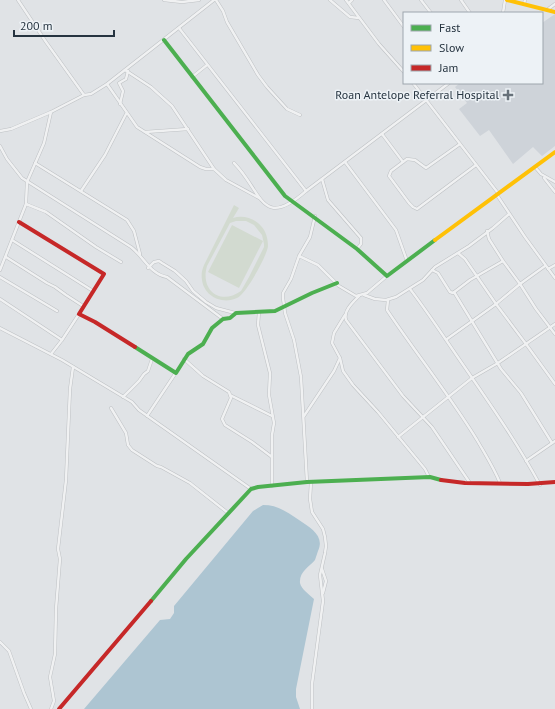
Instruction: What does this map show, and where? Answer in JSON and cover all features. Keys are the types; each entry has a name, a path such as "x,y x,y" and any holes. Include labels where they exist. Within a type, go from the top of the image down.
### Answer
{"street":[{"path":"18,0 84,95"},
{"path":"164,0 182,2 199,0"},
{"path":"0,131 11,129 51,112 84,95 91,94 127,70 215,0 223,11 227,22 267,87 287,109 300,115"},
{"path":"330,0 350,17 360,18"},
{"path":"352,0 347,1 383,48 403,70"},
{"path":"384,0 403,26"},
{"path":"421,0 429,12"},
{"path":"461,0 469,12"},
{"path":"503,12 506,0 524,2 555,12"},
{"path":"547,10 555,4"},
{"path":"179,28 306,191"},
{"path":"164,40 285,196 357,249 388,276"},
{"path":"192,77 207,65"},
{"path":"120,104 123,91 119,84 126,80 127,70"},
{"path":"127,70 160,94 172,106 214,169 226,180 259,198"},
{"path":"107,84 137,128 200,167 214,169"},
{"path":"414,84 497,193 509,214 555,278"},
{"path":"234,163 252,185 264,204 274,208 279,208 293,202 448,84"},
{"path":"0,270 26,204 27,182 44,144 51,112"},
{"path":"81,191 105,155 127,114"},
{"path":"145,132 188,130"},
{"path":"382,134 403,162"},
{"path":"460,144 426,168 411,159 407,159 391,171 390,176 409,203 417,208 476,165"},
{"path":"0,146 17,172 27,182 121,240 140,254"},
{"path":"299,256 318,265 337,284 352,294 359,296 364,295 497,193 555,152"},
{"path":"345,162 396,230 407,261"},
{"path":"35,163 130,222 136,236 140,254 148,268 162,276 167,277 223,319"},
{"path":"534,167 555,190"},
{"path":"541,174 555,182"},
{"path":"322,179 328,200 361,238 361,244 357,249"},
{"path":"26,204 46,212 96,247 121,262"},
{"path":"364,295 375,299 388,300 410,289 423,280 432,270 493,228 509,214"},
{"path":"314,216 310,237 299,256 291,279 283,293 282,298 294,340 302,384 312,512 320,524 325,537 325,553 320,579 323,593"},
{"path":"19,222 104,274 62,340 51,354"},
{"path":"487,231 489,239 503,261 555,334"},
{"path":"12,240 93,291"},
{"path":"458,253 465,259 555,384"},
{"path":"6,257 83,306"},
{"path":"454,292 476,276 503,261"},
{"path":"148,268 154,262 162,263 175,271 186,281 193,291 206,302 216,308 236,313 275,311 312,293 337,284"},
{"path":"548,269 555,265"},
{"path":"447,339 496,304 545,266"},
{"path":"432,270 438,273 450,292 454,292 506,376 521,393 554,442 526,460"},
{"path":"0,277 57,311"},
{"path":"410,289 447,339 526,460 540,485"},
{"path":"359,296 346,311 334,333 332,343 340,358 343,371 353,385 378,412 430,477"},
{"path":"0,299 62,340"},
{"path":"388,300 387,310 389,314 448,396 501,483"},
{"path":"259,312 258,325 270,373 269,395 274,423 272,486"},
{"path":"147,416 188,354 203,344 212,328 223,319 230,318 236,313"},
{"path":"79,314 95,322 175,373"},
{"path":"345,315 351,326 390,379 443,442 470,483"},
{"path":"398,437 424,418 448,396 472,378 498,363 555,324"},
{"path":"0,328 51,354 132,402 147,416 251,489"},
{"path":"304,417 334,371 340,358"},
{"path":"123,397 148,371 152,359"},
{"path":"184,359 203,376 229,392 230,395 273,416"},
{"path":"51,709 54,700 50,677 55,654 56,609 60,560 58,549 66,480 70,389 73,367"},
{"path":"230,395 231,398 222,419 225,425 272,457"},
{"path":"111,408 126,433 128,445 132,450 157,466 185,480 228,513"},
{"path":"59,709 182,564 251,489 309,482 430,477 439,480 470,483 540,485 555,482"},
{"path":"312,709 312,684 322,616 323,593 326,581 322,568"},
{"path":"0,642 9,651 31,709"}],"shaded area":[{"name":"Roan Antelope Referral Hospital","path":"555,14 555,146 542,156 533,147 513,164 489,130 480,136 459,109 467,103 455,87 459,84 543,84 543,22"},
{"path":"234,205 239,208 233,218 241,217 252,219 263,228 268,241 267,251 246,290 237,298 231,300 220,300 210,295 206,291 202,280 204,265","holes":["236,221 246,221 254,225 262,235 264,247 241,291 226,297 219,296 209,288 206,282 207,266 230,223"]},
{"path":"232,225 263,241 239,288 208,272"}],"water":[{"path":"263,505 278,508 290,514 312,529 320,541 320,546 315,560 305,570 300,579 302,587 314,599 296,689 296,697 300,709 84,709 160,620 170,619 174,613 174,606 253,511"}],"traffic: fast":[{"path":"164,40 285,196 357,249 387,276 435,240"},
{"path":"135,347 176,373 188,354 203,344 212,328 223,319 230,318 236,313 275,311 337,283"},
{"path":"151,601 186,559 251,489 307,482 430,477 441,480"}],"traffic: slow":[{"path":"507,0 555,12"},
{"path":"435,240 555,152"}],"traffic: jam":[{"path":"19,222 104,274 79,314 95,322 135,347"},
{"path":"441,480 465,483 528,484 555,482"},
{"path":"59,709 151,601"}],"place":[{"name":"Roan Antelope Referral Hospital","path":"508,95"}]}
